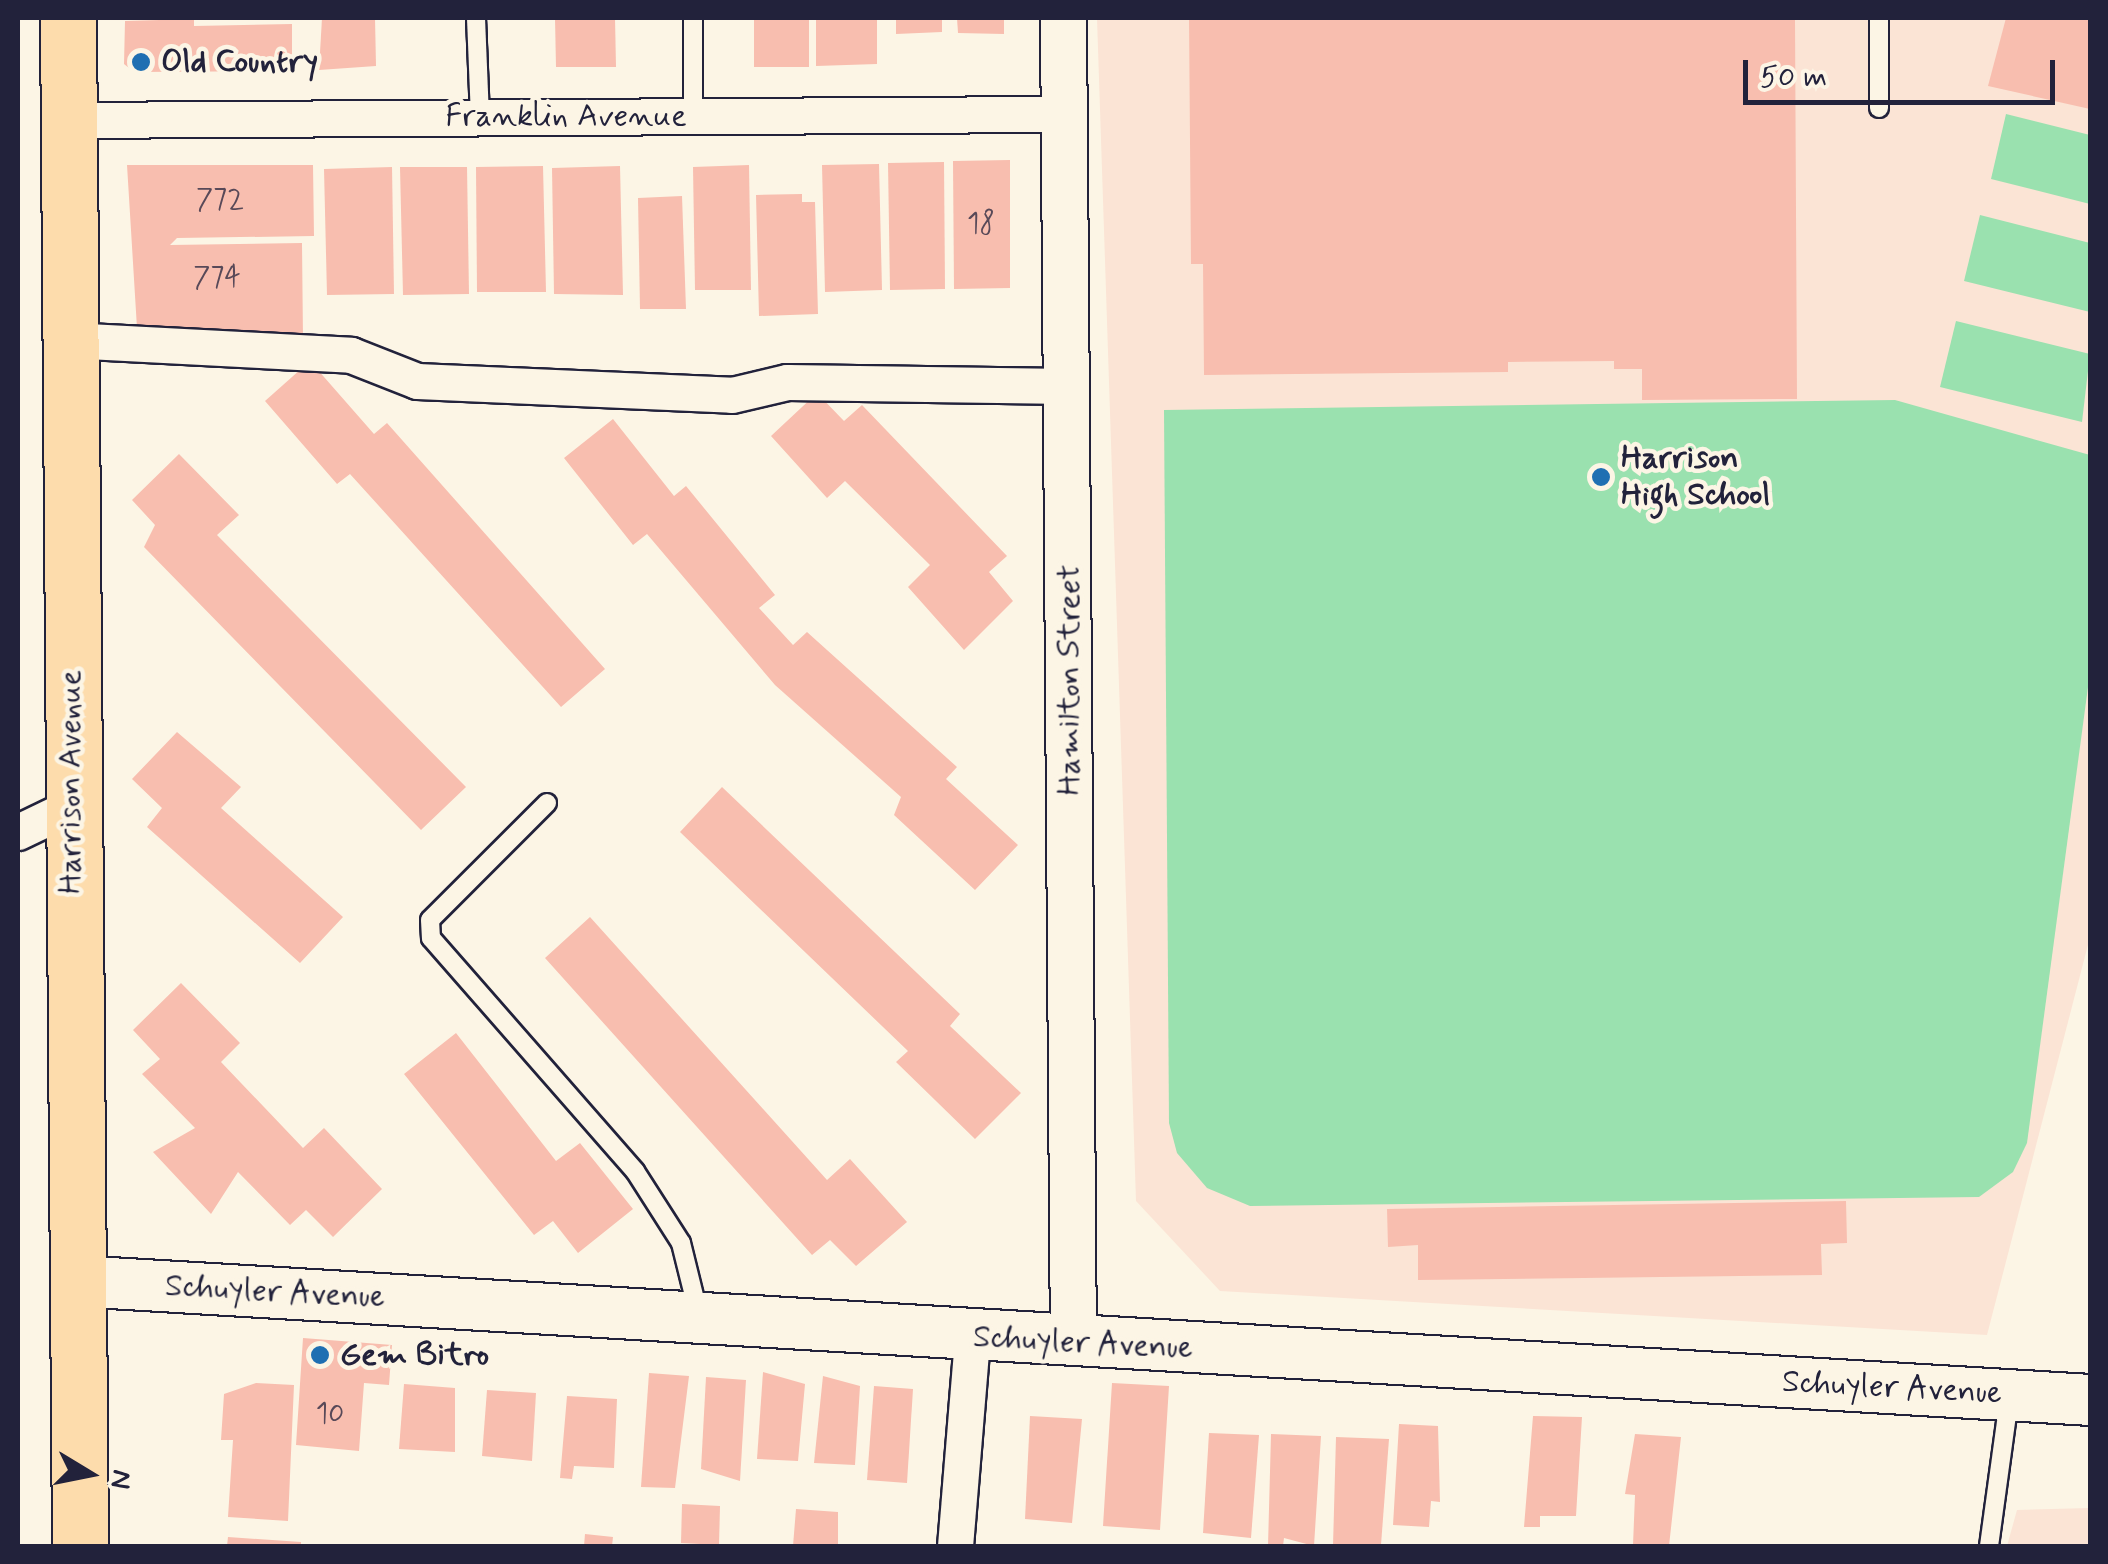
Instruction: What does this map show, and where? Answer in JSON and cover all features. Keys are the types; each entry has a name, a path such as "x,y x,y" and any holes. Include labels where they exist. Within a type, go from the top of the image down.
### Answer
{"main road":[{"name":"Harrison Avenue","path":"68,18 70,807 80,1546"},
{"name":"Schuyler Avenue","path":"76,1281 699,1316 972,1338 2090,1400"}],"street":[{"name":"Hamilton Street","path":"1063,18 1069,386 1073,1342"},
{"name":"Franklin Avenue","path":"68,120 1064,114"},
{"path":"68,340 352,356 418,381 732,395 787,382 1069,386"},
{"path":"18,832 70,807"},
{"path":"955,1546 972,1338"}],"lane":[{"path":"476,18 480,116"},
{"path":"693,18 693,115"},
{"path":"1878,18 1878,108"},
{"path":"546,803 430,920 431,938 635,1170 681,1244 699,1316"},
{"path":"1989,1546 2010,1395"}],"shaded area":[{"name":"Harrison High School","path":"1097,18 2090,18 2090,937 1987,1335 1220,1291 1136,1201"},
{"path":"2090,1508 2090,1546 2007,1546 2017,1510"}],"green space":[{"path":"2006,114 2090,135 2090,204 1991,179"},
{"path":"1980,215 2090,243 2090,312 1964,281"},
{"path":"1956,321 2090,354 2082,422 1940,387"},
{"path":"1895,400 2090,455 2090,672 2027,1143 2013,1172 1979,1197 1250,1206 1207,1188 1177,1153 1169,1123 1164,410"}],"building":[{"path":"322,18 375,18 376,66 319,70"},
{"path":"555,18 615,18 616,67 556,67"},
{"path":"754,18 809,18 809,67 754,67"},
{"path":"816,18 877,18 877,64 816,66"},
{"path":"896,18 942,18 942,32 896,34"},
{"path":"957,18 1004,18 1004,34 958,33"},
{"path":"1189,18 1795,18 1797,399 1642,400 1642,369 1614,369 1614,361 1508,362 1508,372 1204,375 1203,264 1191,264"},
{"path":"2006,18 2090,19 2090,109 1988,86"},
{"path":"194,19 194,26 292,24 292,71 134,72 124,64 125,21"},
{"path":"1010,160 1010,288 954,289 953,161"},
{"path":"944,162 945,289 890,290 888,163"},
{"path":"879,164 882,290 825,292 822,165"},
{"path":"127,165 313,165 314,236 177,238 170,245 302,243 303,338 137,328"},
{"path":"749,165 751,290 695,290 693,167"},
{"path":"543,166 546,292 477,292 476,167"},
{"path":"620,166 623,295 554,294 552,168"},
{"path":"392,167 394,294 327,295 324,169"},
{"path":"400,167 467,167 469,294 403,295"},
{"path":"802,194 802,202 815,202 818,314 759,316 756,195"},
{"path":"682,196 686,309 640,309 638,198"},
{"path":"310,361 374,434 387,423 605,669 561,707 350,474 337,484 265,401"},
{"path":"817,393 844,421 862,405 1007,556 989,572 1013,601 964,650 908,587 930,565 845,481 827,498 771,436"},
{"path":"613,419 674,496 686,486 775,595 759,608 793,645 807,632 957,767 946,779 1018,845 975,890 894,815 901,797 775,685 647,534 633,545 564,458"},
{"path":"179,454 239,515 217,535 466,787 421,830 144,547 155,525 132,500"},
{"path":"177,732 241,787 221,808 343,917 300,963 147,827 162,808 132,779"},
{"path":"722,787 960,1014 950,1026 1021,1093 975,1139 896,1062 908,1051 680,832"},
{"path":"590,917 827,1180 850,1159 907,1222 856,1266 830,1240 812,1255 545,958"},
{"path":"181,983 240,1043 221,1062 303,1148 324,1128 382,1189 333,1237 306,1210 290,1225 238,1172 211,1214 153,1152 195,1128 142,1074 160,1059 133,1030"},
{"path":"456,1033 556,1161 580,1143 633,1209 578,1253 553,1221 534,1235 404,1074"},
{"path":"1846,1201 1847,1243 1821,1244 1822,1275 1418,1280 1418,1245 1388,1247 1387,1209"},
{"path":"303,1338 392,1345 389,1385 364,1383 359,1451 296,1445"},
{"path":"763,1372 805,1384 798,1461 757,1459"},
{"path":"649,1373 689,1376 675,1488 641,1487"},
{"path":"823,1376 860,1386 855,1465 814,1463"},
{"path":"706,1377 746,1380 740,1481 701,1469"},
{"path":"256,1383 294,1385 288,1521 228,1517 233,1440 221,1440 224,1394"},
{"path":"1112,1383 1169,1386 1160,1530 1103,1526"},
{"path":"404,1384 455,1388 455,1452 399,1449"},
{"path":"874,1386 913,1389 907,1483 867,1480"},
{"path":"487,1390 536,1393 532,1461 482,1456"},
{"path":"567,1396 617,1399 614,1468 574,1466 572,1479 560,1478"},
{"path":"1030,1416 1082,1419 1072,1523 1025,1519"},
{"path":"1533,1416 1582,1417 1576,1516 1540,1516 1540,1527 1524,1527"},
{"path":"1399,1424 1438,1426 1440,1502 1431,1501 1429,1527 1393,1525"},
{"path":"1209,1433 1259,1435 1251,1538 1203,1533"},
{"path":"1271,1434 1321,1436 1314,1546 1284,1538 1283,1546 1268,1546"},
{"path":"1635,1434 1681,1437 1669,1546 1633,1545 1635,1495 1625,1494"},
{"path":"1336,1437 1389,1439 1381,1545 1333,1546"},
{"path":"682,1504 720,1506 719,1545 681,1543"},
{"path":"796,1509 838,1512 838,1546 793,1546"},
{"path":"585,1534 613,1537 612,1546 584,1546"},
{"path":"228,1537 301,1542 301,1546 227,1546"}],"place":[{"name":"Old Country","path":"141,62"},
{"name":"Harrison High School","path":"1601,477"},
{"name":"Gem Bitro","path":"320,1355"}]}
